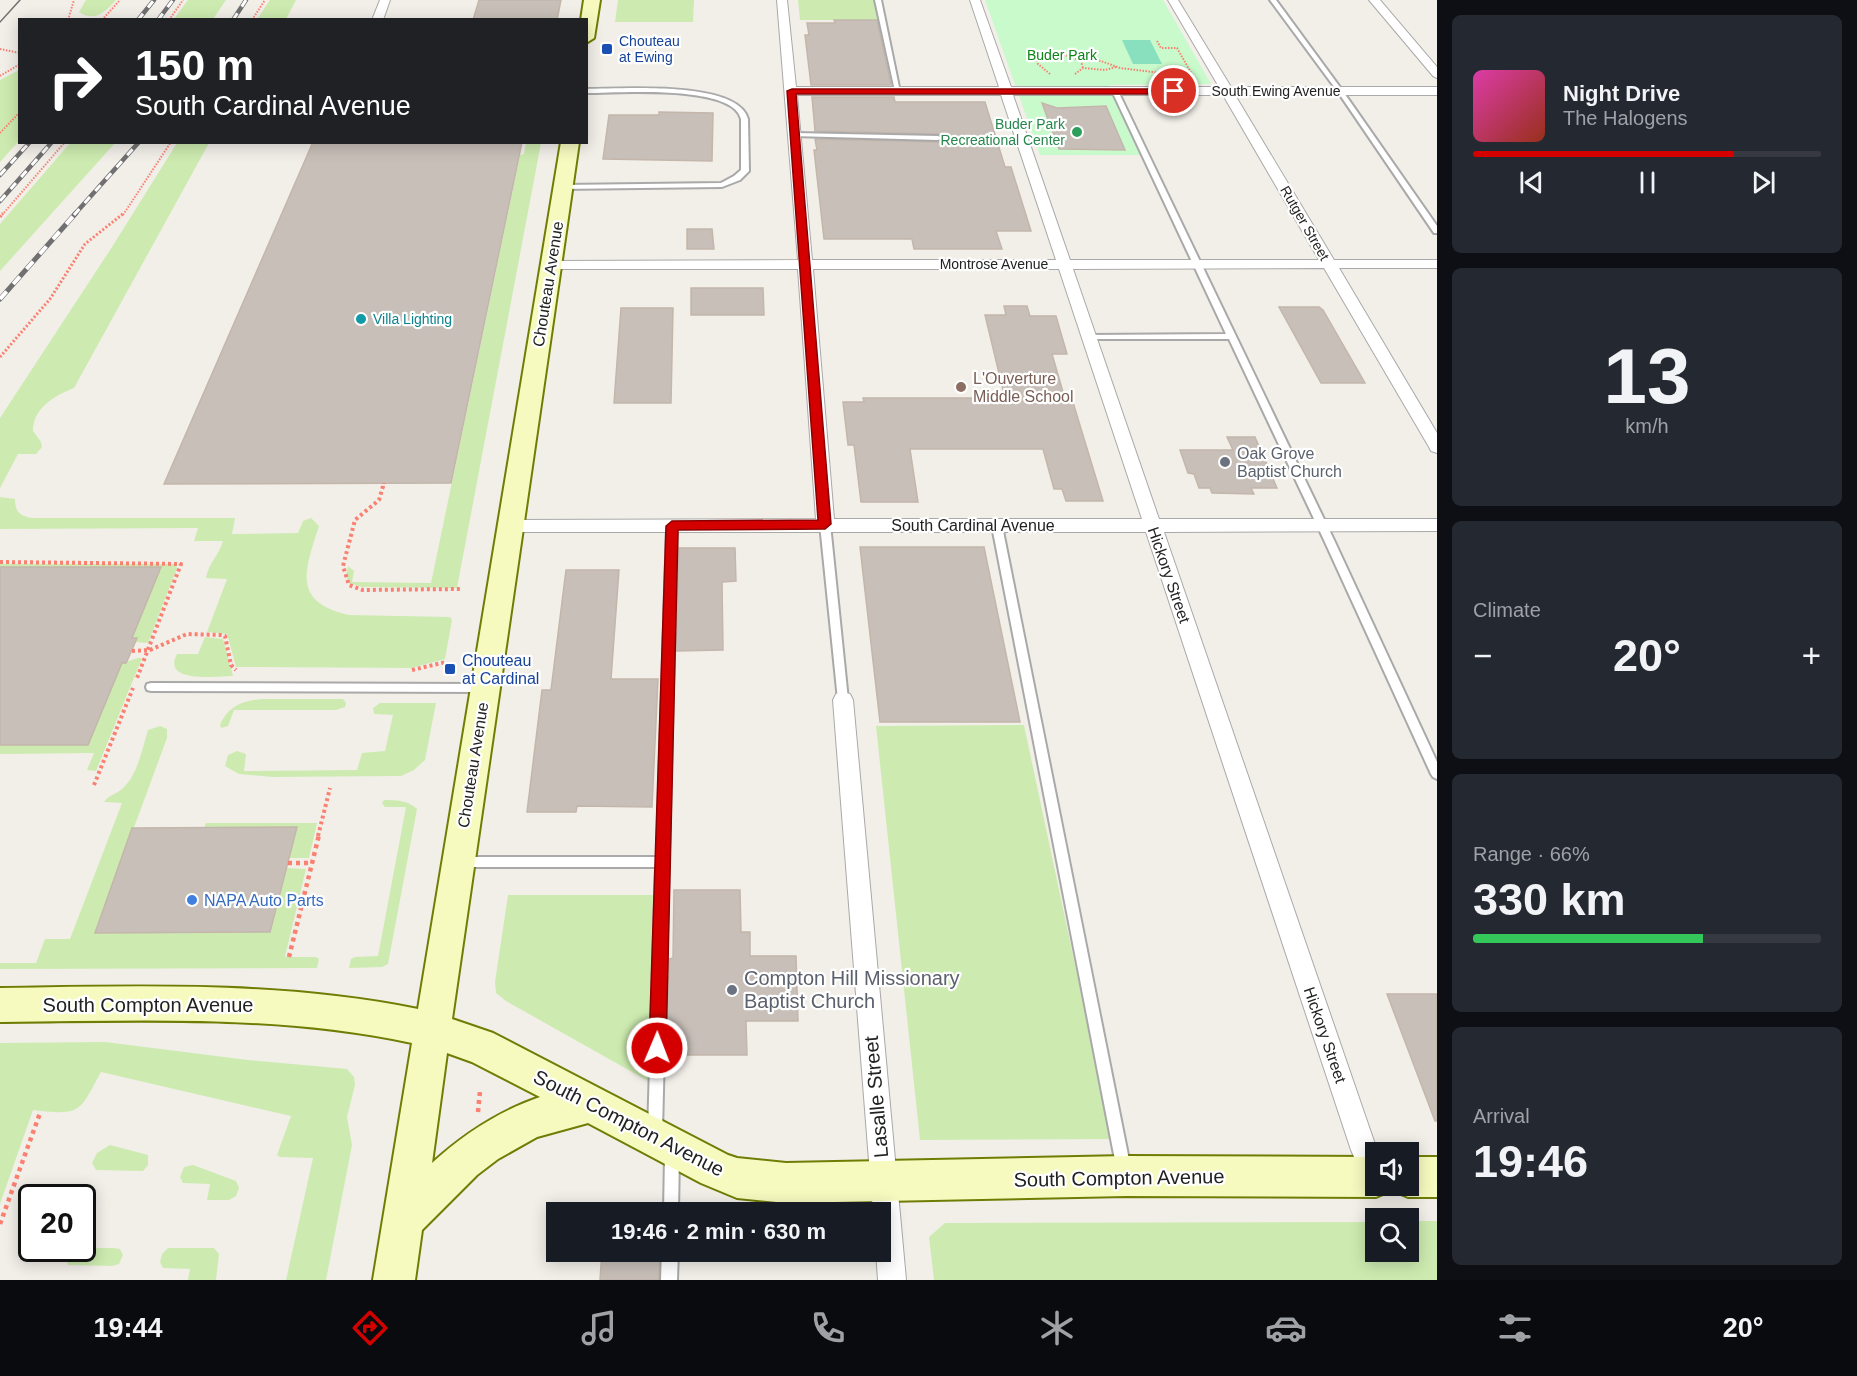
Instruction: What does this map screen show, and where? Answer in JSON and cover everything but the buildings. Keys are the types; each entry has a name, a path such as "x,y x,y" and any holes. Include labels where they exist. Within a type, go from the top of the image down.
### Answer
{"main road":[{"path":"588,25 592,0"},
{"name":"Chouteau Avenue","path":"394,1280 570,144"},
{"name":"South Compton Avenue","path":"0,1005 245,1005 342,1013 432,1030 486,1049 715,1169 748,1180 786,1183 883,1182 1126,1176 1365,1163"},
{"path":"403,1221 436,1185 467,1156 487,1142 536,1117 588,1104"},
{"path":"1419,1177 1437,1177"}],"street":[{"path":"378,18 385,0"},
{"path":"782,0 792,91 825,524"},
{"name":"Hickory Street","path":"975,0 1365,1148"},
{"name":"Rutger Street","path":"1173,0 1437,447"},
{"path":"1374,0 1437,74"},
{"name":"South Ewing Avenue","path":"792,91 1437,91"},
{"name":"Montrose Avenue","path":"551,266 1437,264"},
{"name":"South Cardinal Avenue","path":"510,526 1437,525"},
{"name":"Lasalle Street","path":"843,700 892,1280"}],"lane":[{"path":"878,0 898,91"},
{"path":"1273,0 1340,91 1437,231"},
{"path":"563,187 722,185 737,178 745,171 743,114 736,104 719,96 700,93 588,91"},
{"path":"1115,91 1322,525 1437,774"},
{"path":"795,135 938,138"},
{"path":"1088,337 1232,336"},
{"path":"825,524 843,700"},
{"path":"670,1202 664,1142 663,862 672,526"},
{"path":"997,526 1126,1176"},
{"path":"151,687 486,688"},
{"path":"458,862 663,862"},
{"path":"669,1280 670,1262"}],"path":[{"path":"69,18 74,0"},
{"path":"104,18 120,0"},
{"path":"170,18 183,0"},
{"path":"253,18 265,0"},
{"path":"1157,41 1161,48 1178,48 1194,78"},
{"path":"0,49 18,53"},
{"path":"1054,74 1040,68 1037,59 1047,55 1101,61 1116,67 1105,70 1083,68 1071,74"},
{"path":"1078,59 1083,68"},
{"path":"0,76 18,65"},
{"path":"0,133 18,114"},
{"path":"0,217 63,144"},
{"path":"0,357 50,298 84,244 120,218 131,205 170,144"},
{"path":"384,483 379,500 355,520 343,566 349,585 363,590 460,589"},
{"path":"0,562 179,562 181,567 94,785"},
{"path":"132,651 148,651 187,634 220,635 225,636 233,668 239,670"},
{"path":"411,670 446,662"},
{"path":"289,957 330,788"},
{"path":"288,863 312,863"},
{"path":"0,1224 39,1113"}],"green space":[{"path":"86,0 116,0 104,12 90,16 79,12"},
{"path":"188,0 226,0 214,18 175,18"},
{"path":"270,0 296,0 287,18 258,18"},
{"path":"618,0 694,0 693,22 615,22"},
{"path":"798,0 875,0 879,20 800,20"},
{"name":"Buder Park","path":"985,0 1163,0 1211,84 1109,85 1140,155 1040,155"},
{"path":"1122,40 1150,40 1162,64 1133,64"},
{"path":"18,71 18,142 0,162 0,80"},
{"path":"69,144 114,144 0,271 0,224"},
{"path":"176,144 208,144 74,388 52,399 37,416 33,431 42,447 36,454 18,454 0,488 0,418"},
{"path":"526,144 541,144 457,588 362,587 349,583 346,576 348,566 354,571 352,582 431,583 520,155 524,154"},
{"path":"0,497 15,499 19,513 32,518 235,518 232,534 298,533 303,521 311,518 319,526 307,570 307,582 310,593 318,602 330,609 349,615 450,617 452,620 445,659 411,668 236,667 227,634 207,632 227,579 206,578 223,541 194,541 198,528 0,529"},
{"path":"0,564 175,564 177,568 148,643 135,642 132,638 161,567 0,567"},
{"path":"205,637 223,639 233,676 193,676 177,670 174,664 177,654 198,654"},
{"path":"142,658 96,771 87,770 94,753 0,754 0,745 88,745 122,663"},
{"path":"262,699 343,699 346,703 345,707 336,710 234,710 228,726 221,728 220,725 227,713 236,706"},
{"path":"380,703 436,703 425,760 414,770 401,776 273,777 239,774 225,766 228,755 237,751 246,754 244,771 357,770 362,753 385,751 393,715 374,714 373,708"},
{"path":"1024,725 1112,1139 920,1140 876,726"},
{"path":"160,726 167,729 167,738 95,933 270,932 286,868 306,869 285,957 316,957 319,959 317,968 0,969 0,963 36,963 45,939 70,939 122,803 104,802 128,782 139,761 148,730"},
{"path":"384,800 406,802 417,809 388,964 382,967 349,968 351,959 355,957 378,956 406,807 385,807 382,803"},
{"path":"206,823 317,823 309,858 289,858 297,827 204,828"},
{"path":"508,895 653,895 648,1081 506,1001 496,993 495,982"},
{"path":"105,1042 248,1060 347,1069 354,1077 355,1085 347,1117 352,1145 326,1280 286,1280 313,1158 277,1155 291,1116 101,1072 88,1096 77,1108 61,1112 33,1110 0,1204 0,1043"},
{"path":"110,1145 148,1155 148,1165 143,1171 96,1170 92,1163 97,1153"},
{"path":"193,1165 236,1181 239,1188 236,1196 229,1200 207,1200 210,1184 183,1183 180,1177 184,1167"},
{"path":"1419,1221 1437,1221 1437,1280 934,1280 929,1237 945,1223 1365,1222 1365,1262 1419,1262"},
{"path":"96,1248 120,1249 123,1255 119,1264 112,1266 68,1265 67,1262 96,1262"},
{"path":"168,1248 214,1248 219,1254 216,1280 188,1280 190,1269 163,1268 160,1262 162,1254"}],"tram line":[{"path":"0,22 20,0"}],"railway":[{"path":"140,18 154,0"},
{"path":"160,18 173,0"},
{"path":"234,18 246,0"},
{"path":"0,175 28,144"},
{"path":"0,201 50,144"},
{"path":"74,215 137,144"},
{"path":"0,299 76,213"}],"place":[{"name":"Chouteau at Ewing","path":"607,49"},
{"name":"Buder Park Recreational Center","path":"1077,132"},
{"name":"Villa Lighting","path":"361,319"},
{"name":"L'Ouverture Middle School","path":"961,387"},
{"name":"Oak Grove Baptist Church","path":"1225,462"},
{"name":"Chouteau at Cardinal","path":"450,669"},
{"name":"NAPA Auto Parts","path":"192,900"},
{"name":"Compton Hill Missionary Baptist Church","path":"732,990"}],"route":[{"path":"657,1048 672,526 825,524 792,91 1174,91"}]}
